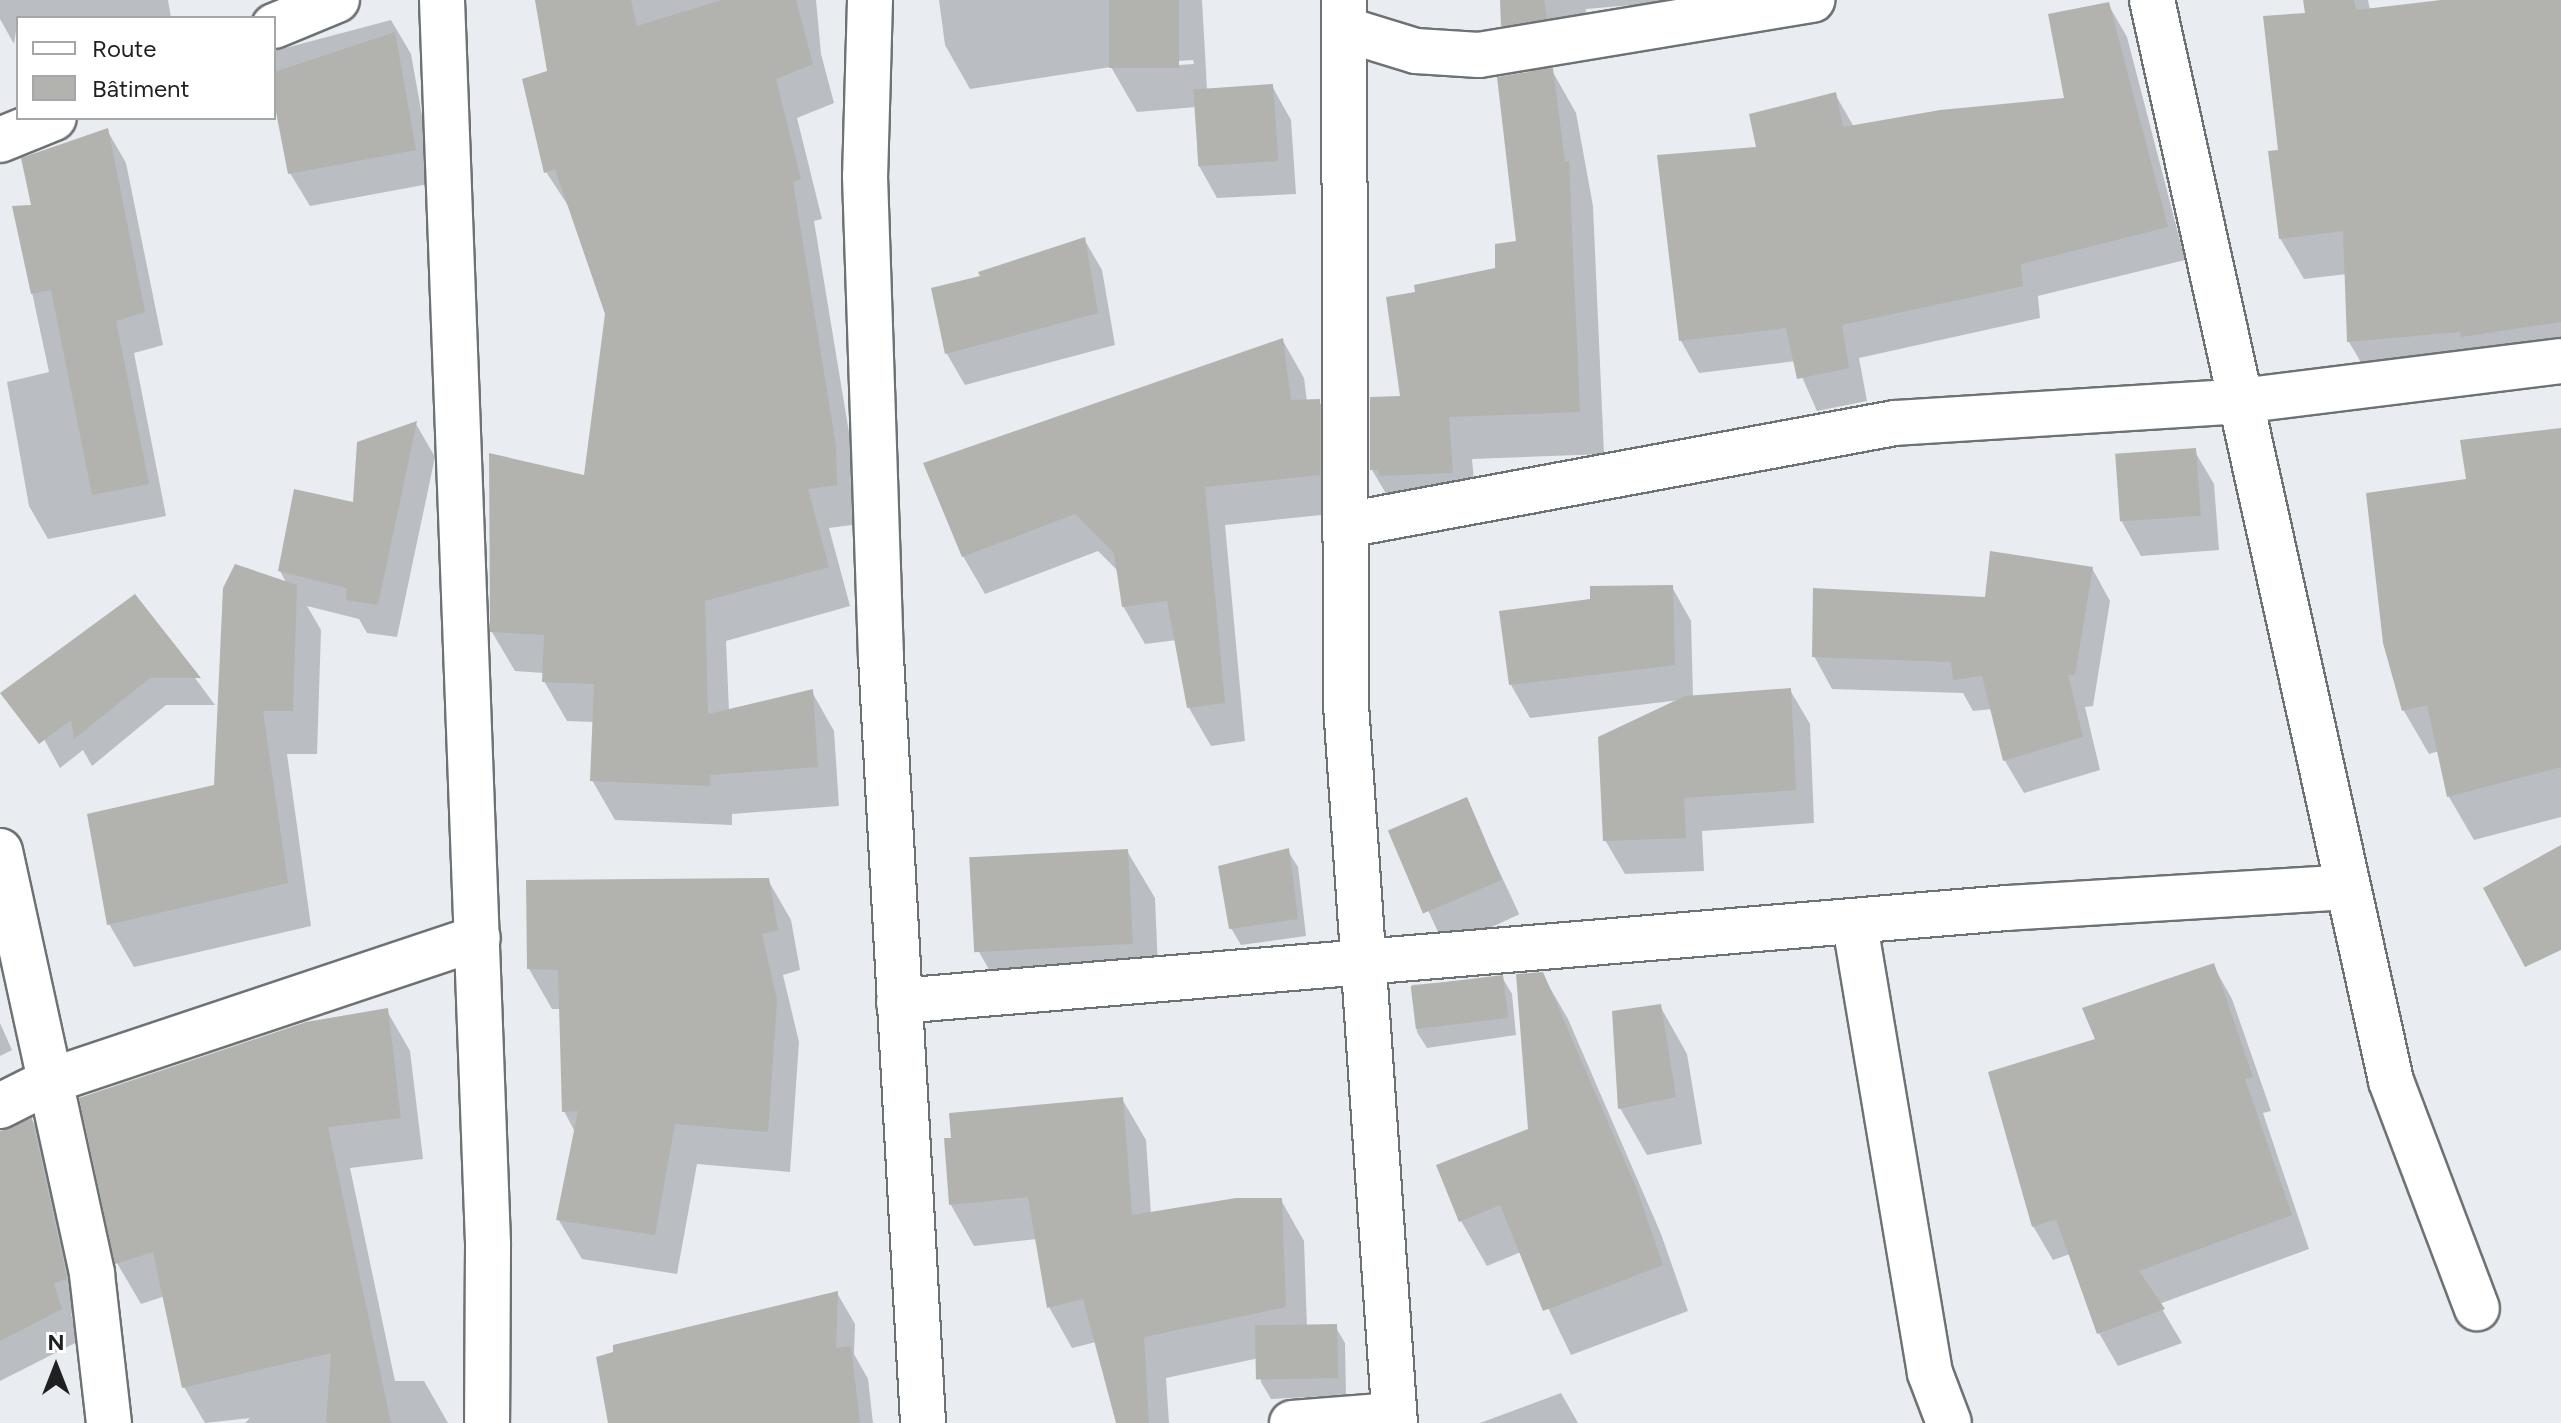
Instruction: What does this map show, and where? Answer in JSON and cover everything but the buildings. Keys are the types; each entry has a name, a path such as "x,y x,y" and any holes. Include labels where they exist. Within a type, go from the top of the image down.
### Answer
{"street":[{"path":"276,25 337,0"},
{"path":"442,0 488,1245 487,1423"},
{"path":"870,0 865,176 881,657 923,1423"},
{"path":"1292,1423 1395,1419 1346,705 1344,14 1416,51 1479,55 1813,0"},
{"path":"2152,0 2391,1081 2477,1308"},
{"path":"0,140 49,120"},
{"path":"1346,525 1895,423 2240,401 2561,361"},
{"path":"0,851 92,1274 109,1423"},
{"path":"899,1001 1365,959 1855,925 2006,908 2346,887"},
{"path":"1855,925 1930,1373 1949,1423"},
{"path":"0,1106 50,1081 478,938"}]}
